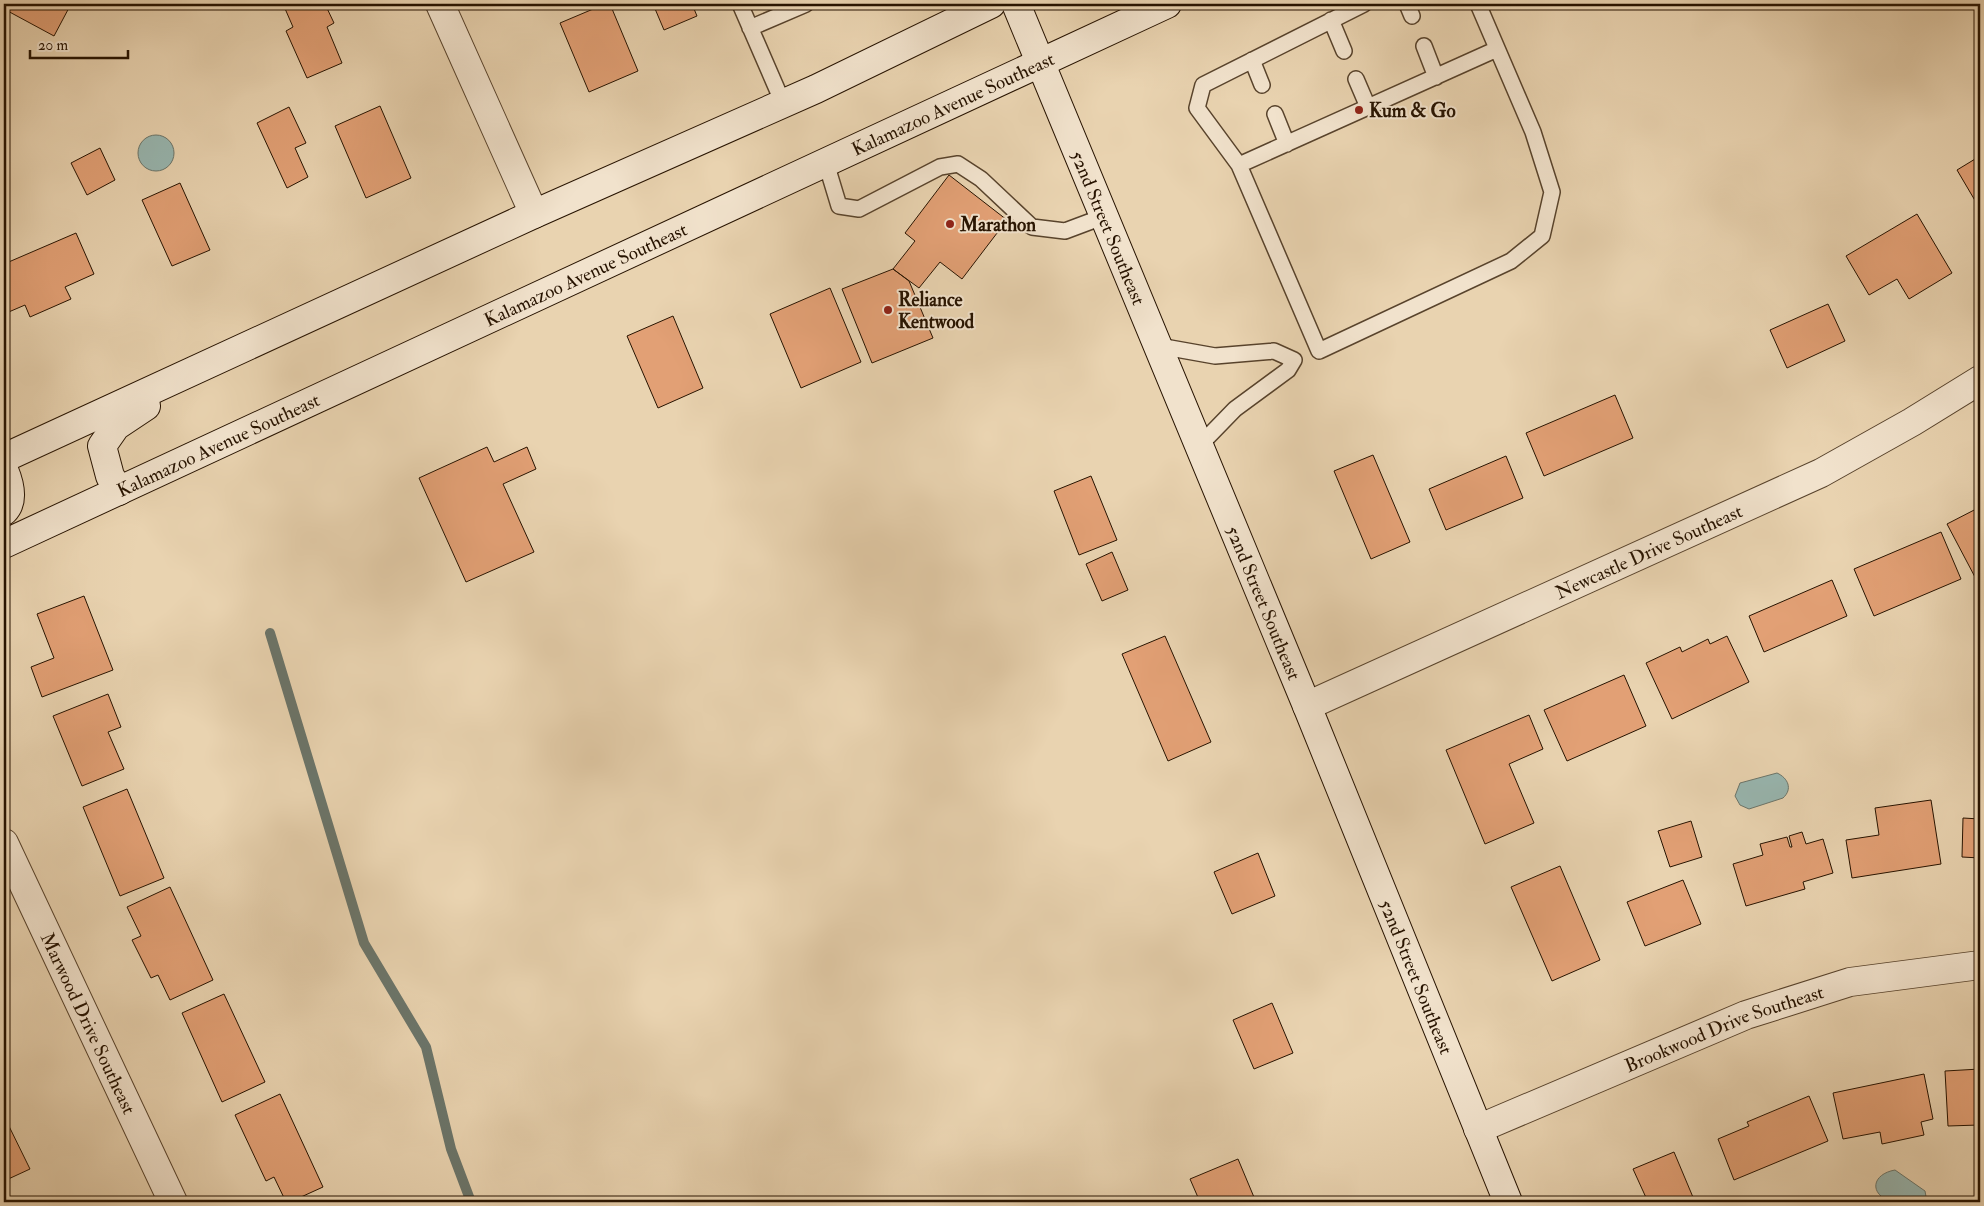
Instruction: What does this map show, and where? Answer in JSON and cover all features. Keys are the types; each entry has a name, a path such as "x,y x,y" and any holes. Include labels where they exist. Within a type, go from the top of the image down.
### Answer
{"main road":[{"path":"440,4 534,214"},
{"path":"4,458 534,214 783,103 991,4"},
{"name":"52nd Street Southeast","path":"1016,4 1308,706 1508,1202"},
{"name":"Kalamazoo Avenue Southeast","path":"4,544 1167,4"},
{"path":"119,491 110,476 102,446 116,426 205,365"},
{"name":"Newcastle Drive Southeast","path":"1308,706 1821,473 1912,422 1980,380"},
{"path":"4,470 10,491 8,507 4,511"},
{"name":"Marwood Drive Southeast","path":"4,843 172,1202"},
{"name":"Brookwood Drive Southeast","path":"1478,1129 1746,1015 1850,982 1980,965"}],"lane":[{"path":"740,4 783,103"},
{"path":"750,28 806,4"},
{"path":"1318,351 1239,165 1197,108 1202,85 1364,4"},
{"path":"1200,446 1235,409 1288,370 1294,360 1318,351 1510,261 1542,236 1552,192 1533,132 1478,4"},
{"path":"1331,20 1344,50"},
{"path":"1424,46 1436,76"},
{"path":"1239,165 1497,49"},
{"path":"1252,60 1262,85"},
{"path":"1356,79 1368,107"},
{"path":"1274,114 1287,144"},
{"path":"826,163 839,206 859,209 940,168 958,164 981,179 1032,227 1065,231 1105,216"},
{"path":"1158,346 1215,356 1274,350 1294,360"}],"water":[{"path":"156,135 163,136 169,140 173,146 173,160 169,166 163,170 156,171 149,170 143,166 139,160 138,153 139,146 143,140 149,136"},
{"path":"1777,773 1788,784 1788,791 1783,798 1749,809 1740,805 1735,796 1740,783"},
{"path":"1895,1170 1925,1191 1927,1202 1895,1203 1879,1194 1876,1189 1878,1180 1887,1172"}],"building":[{"path":"4,4 71,4 54,36 4,9"},
{"path":"283,4 325,4 334,23 327,27 342,63 307,78 286,31 293,27"},
{"path":"605,4 610,4 638,71 589,92 560,23"},
{"path":"653,4 692,4 697,16 664,30"},
{"path":"380,106 411,178 366,198 335,126"},
{"path":"289,107 306,143 295,148 308,177 287,188 257,123"},
{"path":"100,148 115,180 87,195 71,163"},
{"path":"1980,156 1980,209 1957,170"},
{"path":"949,175 1007,220 962,279 940,262 919,288 893,269 915,241 905,233"},
{"path":"180,183 210,250 172,266 142,200"},
{"path":"1917,214 1952,273 1909,299 1897,279 1869,295 1846,256"},
{"path":"76,233 94,274 65,287 71,299 30,317 25,305 4,314 4,264"},
{"path":"893,269 909,281 933,338 872,363 842,289"},
{"path":"830,288 861,362 801,388 770,314"},
{"path":"1828,304 1845,341 1787,368 1770,330"},
{"path":"673,316 703,388 658,408 627,336"},
{"path":"1615,395 1633,438 1544,476 1526,433"},
{"path":"487,447 494,462 527,447 536,469 503,484 534,552 466,582 419,478"},
{"path":"1373,455 1410,542 1371,559 1334,471"},
{"path":"1506,456 1523,498 1446,530 1429,489"},
{"path":"1091,476 1117,540 1079,555 1054,491"},
{"path":"1980,507 1980,577 1976,579 1947,524"},
{"path":"1941,532 1961,579 1874,616 1854,569"},
{"path":"1112,552 1128,590 1102,601 1086,564"},
{"path":"1832,580 1847,616 1764,652 1749,616"},
{"path":"84,596 113,670 42,697 31,667 54,658 37,614"},
{"path":"1165,636 1211,742 1168,761 1122,654"},
{"path":"1727,636 1749,682 1672,719 1646,663 1680,647 1682,652 1708,639 1710,644"},
{"path":"1624,675 1646,726 1567,761 1544,710"},
{"path":"108,694 121,727 108,732 124,769 82,786 53,716"},
{"path":"1529,715 1543,749 1509,764 1534,823 1485,844 1446,750"},
{"path":"127,789 164,878 120,896 83,807"},
{"path":"1931,800 1941,864 1852,878 1846,840 1879,835 1875,808"},
{"path":"1963,818 1980,819 1980,858 1962,857"},
{"path":"1691,821 1702,857 1670,867 1658,831"},
{"path":"1802,832 1806,844 1823,839 1833,873 1803,882 1805,889 1746,906 1733,864 1763,855 1760,844 1787,837 1790,847 1792,847 1789,836"},
{"path":"1258,853 1275,896 1232,914 1214,872"},
{"path":"1560,866 1600,960 1552,981 1511,887"},
{"path":"1683,880 1701,924 1645,946 1627,902"},
{"path":"170,887 213,980 170,1000 158,975 151,978 132,940 141,936 127,907"},
{"path":"224,994 265,1082 222,1102 182,1013"},
{"path":"1272,1003 1293,1053 1254,1069 1233,1020"},
{"path":"1980,1069 1979,1125 1948,1126 1945,1071"},
{"path":"1924,1074 1933,1119 1921,1122 1924,1135 1882,1144 1880,1132 1843,1139 1833,1093"},
{"path":"280,1094 323,1187 290,1202 286,1202 274,1177 266,1181 235,1115"},
{"path":"1809,1096 1828,1141 1734,1180 1718,1139 1749,1126 1747,1122"},
{"path":"4,1116 30,1169 4,1181"},
{"path":"1674,1152 1695,1202 1648,1202 1633,1169"},
{"path":"1238,1159 1256,1202 1200,1202 1190,1179"}],"waterway":[{"path":"270,633 364,943 426,1047 451,1149 471,1202"}],"place":[{"name":"Kum & Go","path":"1359,110"},
{"name":"Marathon","path":"950,224"},
{"name":"Reliance Kentwood","path":"888,310"}]}
